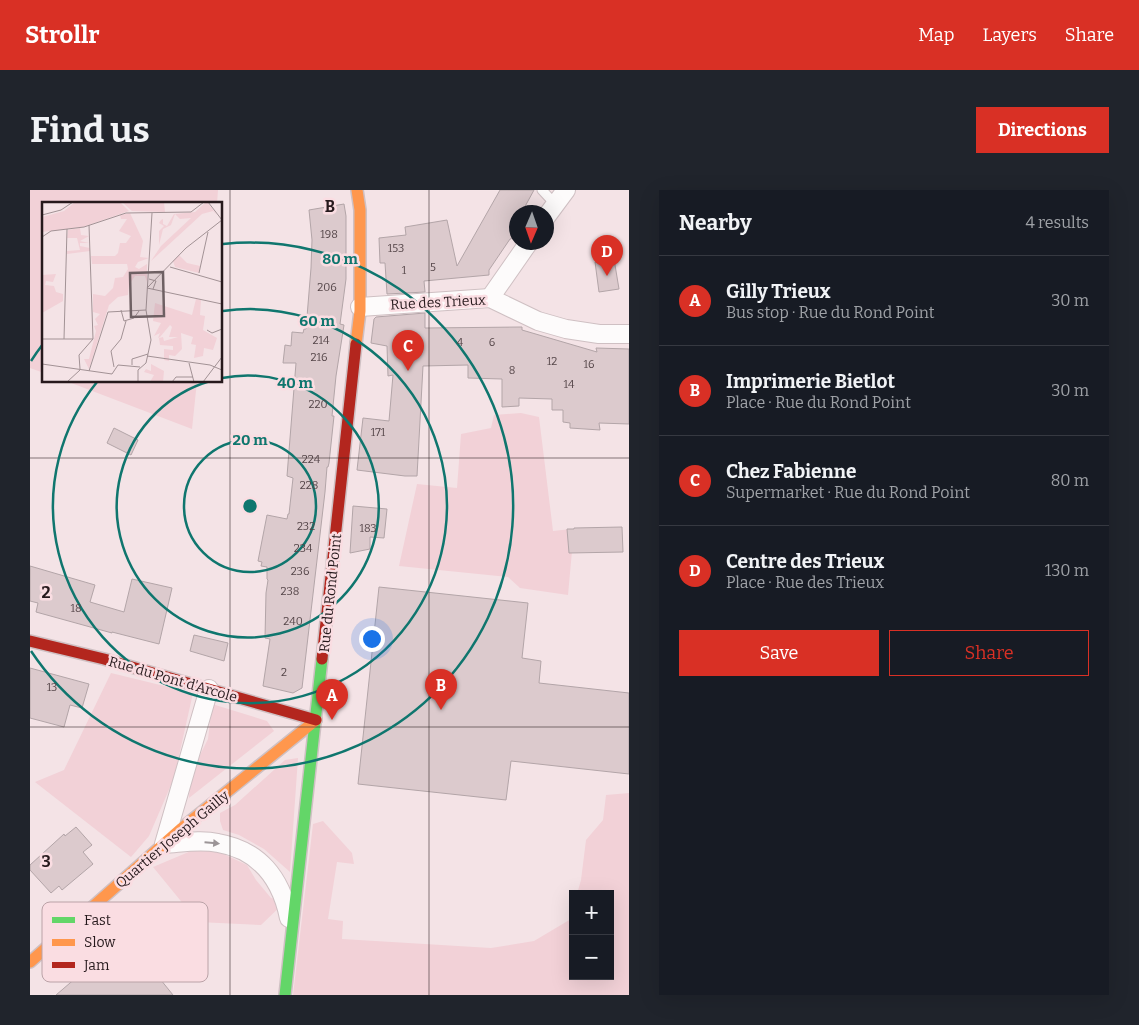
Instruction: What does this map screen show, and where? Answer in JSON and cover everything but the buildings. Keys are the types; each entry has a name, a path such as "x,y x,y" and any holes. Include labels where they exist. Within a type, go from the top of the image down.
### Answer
{"street":[{"name":"Rue du Rond Point","path":"285,995 360,307 360,210 357,190"},
{"path":"554,206 566,190"},
{"path":"490,298 523,250"},
{"name":"Rue des Trieux","path":"360,307 490,298 538,321 566,329 599,334 629,334"},
{"name":"Rue du Pont d'Arcole","path":"30,641 104,659 316,720"},
{"path":"209,689 164,844 216,842 237,847 257,859 275,878 286,901 292,933"},
{"name":"Quartier Joseph Gailly","path":"98,902 164,844 316,720"},
{"name":"Quartier Joseph Gailly","path":"30,962 42,951"}],"lane":[{"path":"542,190 549,205"}],"shaded area":[{"path":"30,190 218,190 217,202 42,202 42,372 30,368"},
{"path":"69,382 197,382 192,429"},
{"path":"521,413 539,417 553,531 571,529 572,551 568,595 520,588 508,577 399,566 417,484 457,488 461,434 491,428 494,415"},
{"path":"111,673 193,693 174,778 149,836 131,857 35,782 64,770"},
{"path":"212,704 267,721 274,731 189,798 190,775 208,739"},
{"path":"298,758 290,872 264,849 239,835 223,830 220,813 235,805 285,760"},
{"path":"629,793 629,995 293,995 313,824 323,821 352,853 354,864 337,862 328,919 343,921 342,939 491,948 534,941 569,920 569,980 614,980 614,890 578,890 586,840 603,820 606,795"},
{"path":"191,851 217,851 247,865 256,880 271,898 286,901 261,925 208,922 208,902 182,902 153,867"}],"traffic: fast":[{"path":"285,995 322,659"}],"traffic: slow":[{"path":"356,344 360,311 360,210 357,190"},
{"path":"98,902 182,828 316,720"},
{"path":"30,962 42,951"}],"traffic: jam":[{"path":"322,659 356,344"},
{"path":"30,641 104,659 316,720"}],"place":[{"name":"Centre des Trieux","path":"607,276"},
{"name":"Chez Fabienne","path":"408,371"},
{"name":"Imprimerie Bietlot","path":"441,710"},
{"name":"Gilly Trieux","path":"332,720"}]}
